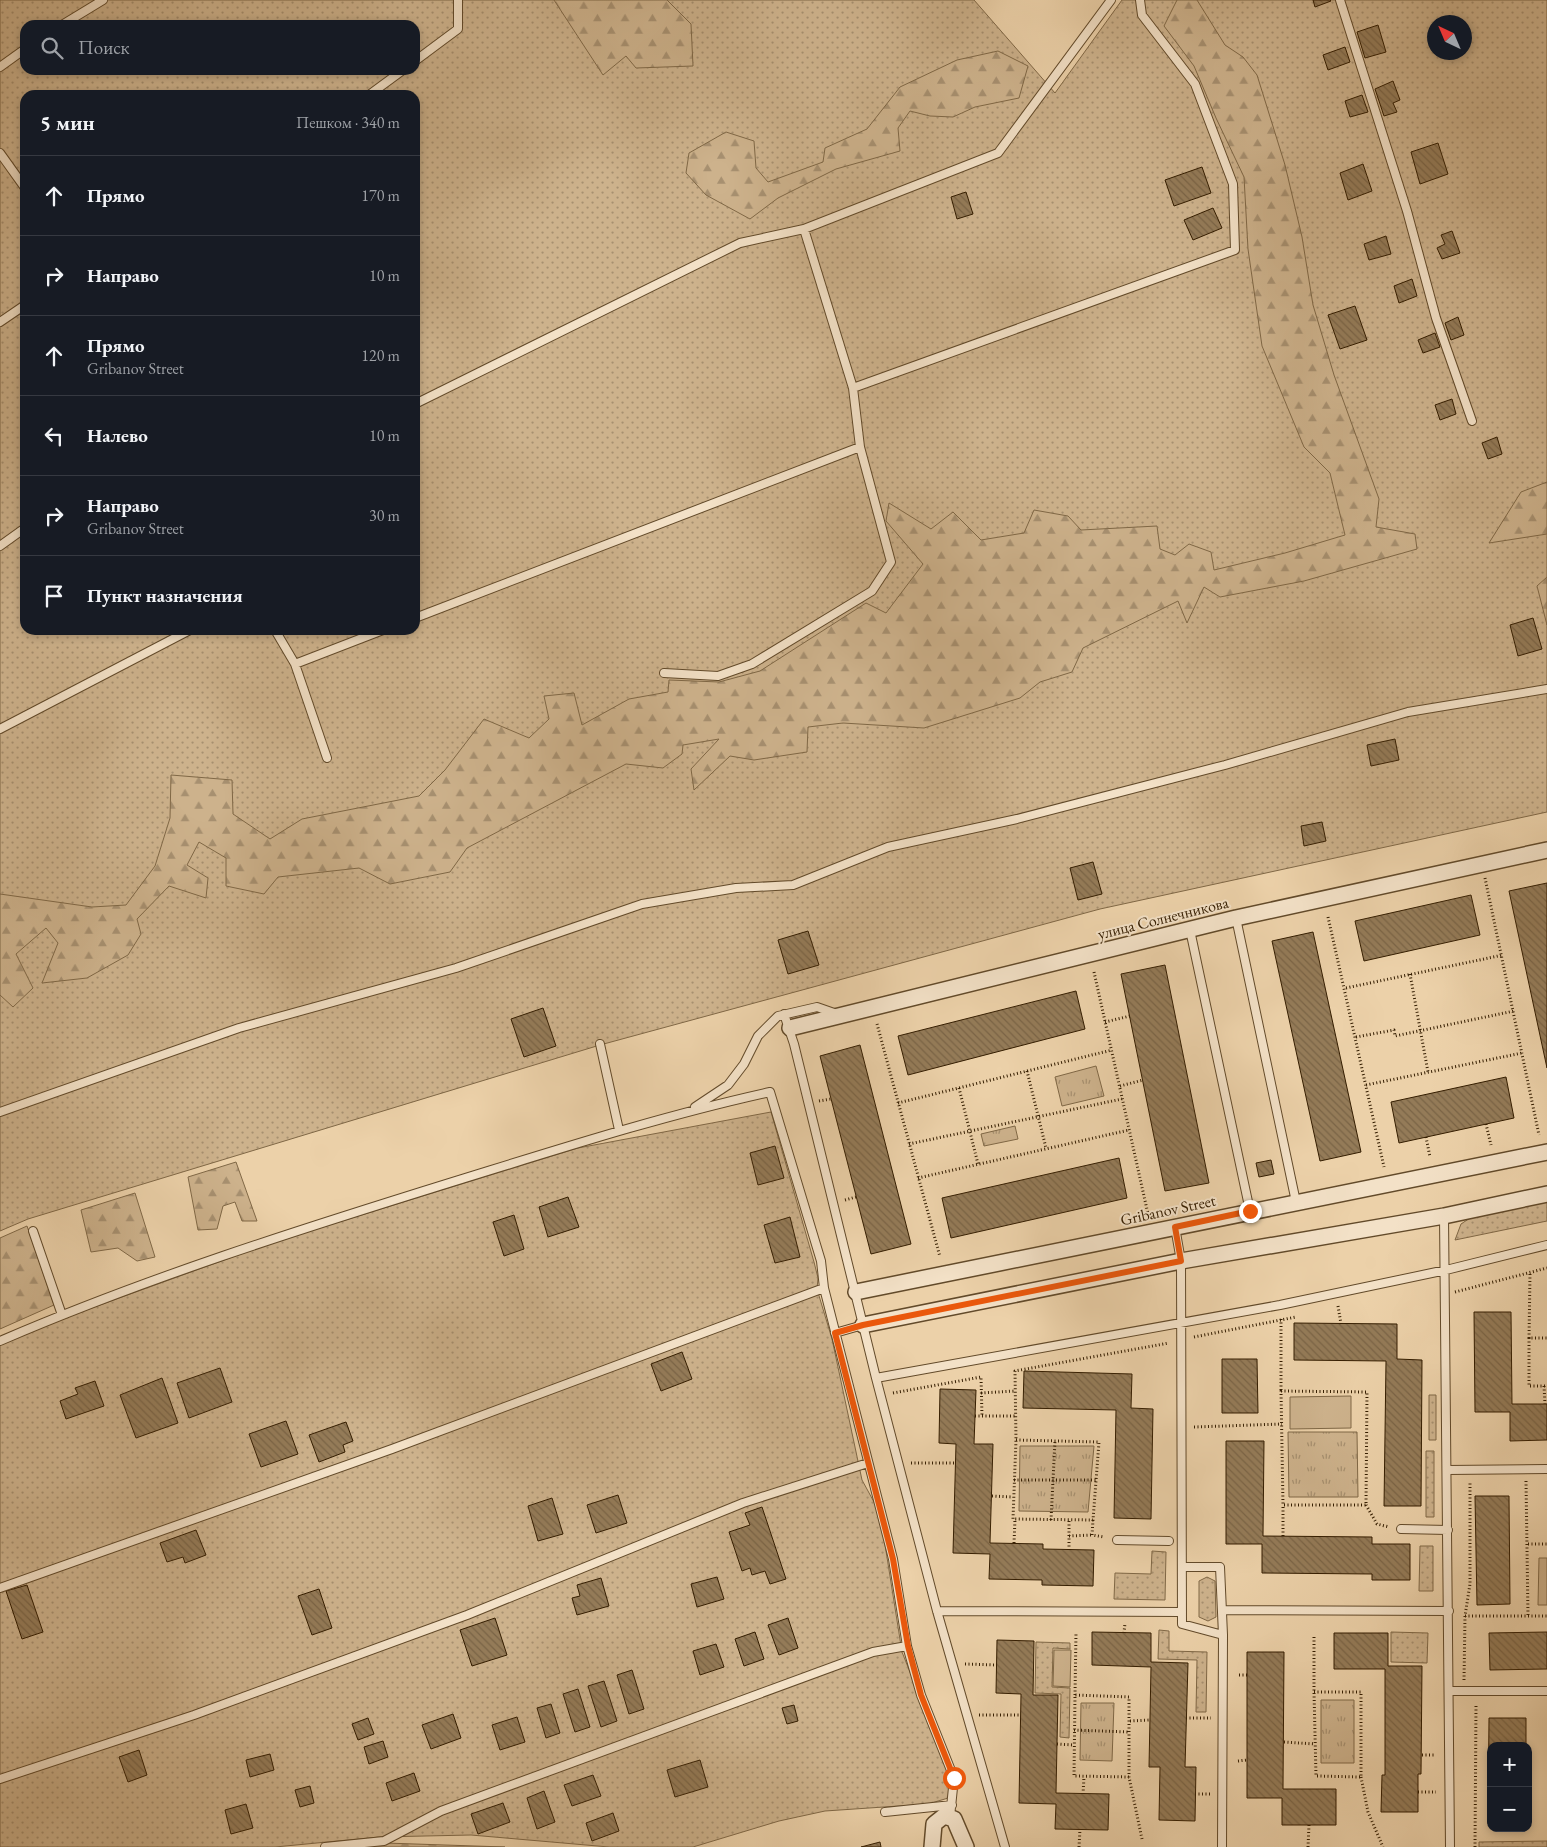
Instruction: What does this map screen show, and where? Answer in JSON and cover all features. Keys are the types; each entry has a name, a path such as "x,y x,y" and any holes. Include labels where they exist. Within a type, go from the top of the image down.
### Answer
{"street":[{"name":"улица Солнечникова","path":"787,1021 841,1015 1236,918 1547,850"},
{"name":"Gribanov Street","path":"856,1292 1547,1152"},
{"path":"863,1325 1181,1261 1444,1216 1547,1194"},
{"path":"932,1847 934,1824 951,1811 966,1847"}],"lane":[{"path":"70,20 103,0"},
{"path":"420,57 458,30 458,0"},
{"path":"420,402 740,243 804,229 998,153 1111,0"},
{"path":"854,388 1235,250 1233,184 1223,157 1195,84 1142,16 1140,0"},
{"path":"1340,0 1407,212 1436,318 1472,421"},
{"path":"0,67 20,53"},
{"path":"376,90 396,75"},
{"path":"0,153 20,181"},
{"path":"664,673 718,676 752,664 872,591 890,562 860,447 854,388 804,229"},
{"path":"0,322 20,308"},
{"path":"420,616 860,447"},
{"path":"0,546 20,532"},
{"path":"0,729 180,635"},
{"path":"279,635 295,664 327,758"},
{"path":"295,664 370,635"},
{"path":"0,1112 240,1028 456,968 642,904 736,888 793,885 888,847 1026,817 1225,765 1408,712 1547,689"},
{"path":"1236,918 1296,1202"},
{"path":"1190,930 1250,1211"},
{"path":"692,1109 728,1085 744,1064 758,1036 778,1016 787,1021 876,1378 938,1611 1005,1847"},
{"path":"600,1044 619,1130"},
{"path":"0,1341 62,1315 269,1239 619,1130 692,1109 770,1092 821,1261 824,1288 893,1559 908,1646 921,1695 954,1778 951,1811 885,1812"},
{"path":"1444,1216 1450,1847"},
{"path":"1175,1227 1181,1261 1182,1624 1223,1635"},
{"path":"33,1232 62,1315"},
{"path":"876,1378 1280,1305 1446,1270 1547,1245"},
{"path":"0,1588 392,1449 824,1288"},
{"path":"835,1333 863,1325"},
{"path":"0,1779 194,1715 467,1615 743,1503 868,1464"},
{"path":"1447,1470 1547,1469"},
{"path":"1401,1529 1448,1530"},
{"path":"1117,1540 1169,1541"},
{"path":"1182,1567 1220,1566 1223,1635 1222,1847"},
{"path":"1222,1610 1449,1611"},
{"path":"938,1611 1182,1612"},
{"path":"324,1847 384,1841 441,1811 873,1652 908,1646"},
{"path":"1450,1691 1547,1691"}],"path":[{"path":"1482,864 1503,955 1539,1135"},
{"path":"1328,916 1346,988 1384,1167"},
{"path":"1346,988 1503,955"},
{"path":"1094,972 1148,1214"},
{"path":"1410,974 1428,1072"},
{"path":"1356,1037 1394,1030 1395,1036 1514,1011"},
{"path":"1105,1022 1130,1016"},
{"path":"877,1024 940,1257"},
{"path":"898,1103 1112,1050"},
{"path":"1366,1086 1522,1053"},
{"path":"1028,1071 1046,1148"},
{"path":"1120,1086 1143,1080"},
{"path":"960,1088 978,1164"},
{"path":"909,1144 1122,1099"},
{"path":"1486,1124 1491,1145"},
{"path":"918,1178 1129,1130"},
{"path":"1426,1137 1430,1157"},
{"path":"1445,1294 1530,1274 1547,1268"},
{"path":"1530,1274 1529,1386 1546,1386 1545,1404"},
{"path":"1280,1305 1283,1536"},
{"path":"1338,1306 1341,1324"},
{"path":"1529,1338 1547,1338"},
{"path":"1014,1543 1015,1371"},
{"path":"893,1393 981,1377 982,1416"},
{"path":"1281,1390 1367,1392 1366,1505 1377,1524 1401,1529"},
{"path":"981,1393 1015,1391"},
{"path":"975,1416 1015,1416"},
{"path":"1181,1427 1282,1424"},
{"path":"1016,1440 1099,1442 1092,1535"},
{"path":"1051,1520 1055,1441"},
{"path":"910,1463 955,1463"},
{"path":"1464,1691 1466,1616 1470,1584 1470,1469"},
{"path":"1014,1480 1096,1480"},
{"path":"1526,1480 1528,1616"},
{"path":"992,1496 1013,1497"},
{"path":"1284,1504 1366,1505"},
{"path":"1015,1519 1093,1520"},
{"path":"1069,1520 1069,1550"},
{"path":"1469,1521 1476,1522"},
{"path":"1069,1536 1092,1535 1117,1540"},
{"path":"1528,1544 1547,1544"},
{"path":"1470,1584 1476,1585"},
{"path":"1466,1616 1547,1616"},
{"path":"1124,1633 1125,1622"},
{"path":"1076,1632 1074,1776 1129,1778"},
{"path":"1314,1637 1316,1776 1361,1777"},
{"path":"963,1664 997,1665"},
{"path":"1239,1675 1247,1675"},
{"path":"1070,1680 1075,1680"},
{"path":"1314,1692 1361,1692 1361,1777 1368,1812 1383,1847"},
{"path":"1076,1695 1129,1697 1129,1778 1142,1839"},
{"path":"1476,1706 1476,1847"},
{"path":"976,1715 1021,1715"},
{"path":"1186,1718 1212,1718"},
{"path":"1130,1721 1150,1720"},
{"path":"1074,1730 1129,1732"},
{"path":"1284,1742 1315,1744"},
{"path":"1057,1744 1074,1745"},
{"path":"1422,1755 1433,1755"},
{"path":"1238,1761 1247,1760"},
{"path":"1083,1794 1084,1777"},
{"path":"1418,1792 1436,1792"},
{"path":"1195,1794 1211,1794"},
{"path":"1308,1847 1309,1825"},
{"path":"1078,1847 1080,1829"}],"green space":[{"path":"0,0 974,0 1055,93 1122,0 1547,0 1547,812 1100,909 600,1045 28,1219 0,1231"},
{"path":"554,0 667,0 691,24 693,66 636,68 626,56 603,75"},
{"path":"1177,0 1197,0 1225,45 1243,57 1257,75 1285,165 1302,237 1313,305 1334,375 1379,499 1376,527 1415,534 1417,549 1304,581 1220,597 1204,587 1187,623 1178,601 1083,648 1072,672 1040,682 1020,698 924,728 843,723 808,727 807,752 754,760 730,756 694,790 691,769 719,739 683,745 682,754 663,768 626,764 467,848 450,872 390,884 359,868 278,877 264,894 226,886 226,858 199,842 187,865 208,878 206,898 169,886 137,919 141,934 128,955 87,978 42,983 58,943 46,928 16,954 33,988 13,1007 0,995 0,894 92,907 126,905 155,866 170,818 171,775 232,780 233,814 270,839 302,819 419,796 445,770 484,719 529,738 549,719 544,696 574,693 582,725 629,699 668,692 669,680 719,682 760,671 866,603 886,613 923,564 886,521 889,503 931,529 953,512 981,540 1024,533 1034,510 1068,516 1081,530 1157,526 1160,549 1175,555 1189,544 1211,552 1214,570 1285,553 1345,535 1330,473 1304,447 1262,346 1248,249 1244,177 1194,66 1164,26"},
{"path":"998,51 1028,66 1019,98 975,107 953,117 930,116 910,111 898,128 900,151 836,169 778,198 750,219 706,195 686,173 689,153 726,132 754,141 756,168 768,182 823,162 825,148 867,129 900,87 957,60"},
{"path":"1547,482 1547,534 1489,543 1521,492"},
{"path":"1547,577 1547,625 1537,586"},
{"path":"1096,1066 1104,1096 1062,1106 1055,1077"},
{"path":"771,1112 818,1278 817,1289 832,1339 862,1480 880,1513 902,1652 955,1785 955,1796 928,1804 825,1811 779,1821 693,1847 609,1847 471,1835 379,1837 275,1847 0,1847 0,1345 42,1326 271,1243 578,1148"},
{"path":"1015,1126 1018,1139 984,1146 981,1134"},
{"path":"236,1162 257,1221 242,1221 235,1202 223,1206 217,1229 198,1230 188,1177"},
{"path":"135,1193 155,1257 137,1261 118,1248 91,1252 81,1210"},
{"path":"1547,1201 1547,1221 1455,1240 1461,1224 1473,1216"},
{"path":"27,1226 54,1305 0,1329 0,1238"},
{"path":"1429,1395 1436,1395 1436,1440 1429,1440"},
{"path":"1351,1396 1351,1428 1290,1429 1290,1397"},
{"path":"1288,1432 1357,1432 1358,1497 1289,1497"},
{"path":"1020,1446 1094,1446 1088,1512 1019,1511"},
{"path":"1426,1451 1434,1451 1434,1517 1426,1517"},
{"path":"1420,1546 1433,1546 1433,1591 1419,1591"},
{"path":"1152,1551 1166,1552 1165,1600 1114,1599 1115,1573 1151,1574"},
{"path":"1539,1558 1547,1558 1547,1605 1538,1605"},
{"path":"1207,1577 1215,1581 1216,1617 1208,1621 1199,1617 1199,1581"},
{"path":"1159,1630 1169,1631 1169,1651 1207,1652 1206,1712 1196,1712 1197,1660 1158,1659"},
{"path":"1391,1632 1428,1633 1427,1663 1391,1662"},
{"path":"1036,1642 1070,1643 1070,1649 1053,1648 1052,1687 1070,1688 1069,1738 1060,1737 1061,1694 1035,1693"},
{"path":"1054,1650 1071,1650 1070,1687 1053,1686"},
{"path":"1321,1700 1354,1700 1354,1763 1321,1763"},
{"path":"1081,1703 1114,1703 1112,1761 1080,1760"},
{"path":"1547,1841 1547,1847 1479,1847 1479,1842"},
{"path":"385,1843 505,1847 351,1847"}],"building":[{"path":"1313,0 1330,0 1331,1 1315,7"},
{"path":"1378,25 1386,52 1365,58 1357,32"},
{"path":"1345,47 1350,62 1328,70 1323,55"},
{"path":"1393,81 1400,100 1393,103 1397,112 1384,116 1375,89"},
{"path":"1362,95 1368,112 1350,117 1345,101"},
{"path":"1438,143 1448,174 1420,184 1411,152"},
{"path":"1363,164 1372,191 1348,200 1340,173"},
{"path":"1202,167 1211,193 1174,206 1165,180"},
{"path":"966,192 973,214 957,219 951,197"},
{"path":"1213,208 1222,228 1193,240 1184,220"},
{"path":"1452,231 1460,253 1442,259 1437,248 1445,244 1441,235"},
{"path":"1386,236 1391,254 1369,260 1364,244"},
{"path":"1412,279 1417,296 1399,303 1394,286"},
{"path":"1355,306 1367,340 1340,349 1328,315"},
{"path":"1458,317 1464,335 1451,340 1445,323"},
{"path":"1435,333 1440,347 1423,353 1418,340"},
{"path":"1452,399 1456,414 1440,420 1435,405"},
{"path":"1497,437 1502,454 1488,459 1482,443"},
{"path":"1533,618 1542,649 1518,656 1510,625"},
{"path":"1395,739 1399,760 1371,766 1367,745"},
{"path":"1322,822 1326,841 1304,846 1301,826"},
{"path":"1093,862 1102,894 1078,900 1070,868"},
{"path":"1547,883 1547,1068 1509,891"},
{"path":"1471,895 1480,935 1364,961 1355,921"},
{"path":"808,931 819,965 788,974 778,940"},
{"path":"1313,932 1361,1152 1320,1161 1272,941"},
{"path":"1165,965 1209,1183 1165,1191 1121,974"},
{"path":"1076,991 1085,1029 908,1075 898,1036"},
{"path":"543,1008 556,1046 524,1057 511,1019"},
{"path":"860,1045 911,1244 871,1254 820,1056"},
{"path":"1506,1077 1514,1118 1399,1143 1391,1102"},
{"path":"775,1146 784,1178 758,1185 750,1153"},
{"path":"1119,1158 1127,1198 951,1238 942,1198"},
{"path":"1271,1160 1274,1174 1259,1177 1256,1163"},
{"path":"568,1197 579,1227 548,1237 539,1207"},
{"path":"514,1215 524,1249 504,1256 493,1222"},
{"path":"790,1217 800,1257 775,1263 764,1225"},
{"path":"1474,1312 1511,1312 1512,1404 1547,1404 1547,1440 1510,1441 1510,1412 1475,1412"},
{"path":"1294,1323 1397,1324 1397,1359 1422,1360 1421,1506 1384,1506 1386,1361 1294,1360"},
{"path":"682,1352 692,1379 661,1391 651,1364"},
{"path":"1222,1359 1257,1359 1258,1413 1222,1413"},
{"path":"220,1368 232,1402 189,1418 177,1383"},
{"path":"1024,1371 1132,1374 1131,1408 1153,1409 1151,1519 1114,1518 1116,1410 1023,1408"},
{"path":"162,1378 178,1423 136,1438 120,1395"},
{"path":"95,1381 104,1406 66,1419 60,1401 78,1394 75,1388"},
{"path":"940,1389 976,1390 974,1444 993,1444 990,1543 1043,1544 1043,1549 1094,1550 1093,1586 1042,1585 1042,1580 989,1579 990,1554 953,1553 956,1444 939,1443"},
{"path":"286,1421 298,1454 261,1467 249,1434"},
{"path":"346,1422 353,1441 343,1445 345,1452 319,1462 309,1435"},
{"path":"1226,1441 1264,1441 1263,1536 1372,1537 1372,1544 1410,1544 1410,1580 1372,1580 1372,1574 1262,1573 1262,1544 1226,1544"},
{"path":"618,1495 627,1523 596,1533 587,1505"},
{"path":"1475,1496 1509,1496 1510,1604 1477,1605"},
{"path":"552,1498 563,1534 538,1541 528,1506"},
{"path":"762,1507 786,1579 770,1584 765,1571 752,1575 750,1568 742,1571 729,1532 750,1525 745,1513"},
{"path":"196,1530 206,1555 185,1563 183,1557 167,1562 160,1543"},
{"path":"717,1577 724,1599 697,1607 691,1584"},
{"path":"601,1578 609,1606 577,1615 572,1598 580,1596 577,1585"},
{"path":"27,1585 43,1632 22,1639 6,1591"},
{"path":"319,1589 332,1628 312,1635 298,1596"},
{"path":"495,1618 507,1655 472,1666 460,1630"},
{"path":"788,1618 798,1648 779,1655 768,1625"},
{"path":"755,1632 764,1659 744,1666 735,1639"},
{"path":"1092,1632 1151,1633 1151,1662 1188,1663 1185,1767 1196,1767 1195,1821 1159,1820 1160,1767 1149,1767 1151,1667 1092,1665"},
{"path":"1547,1632 1547,1669 1490,1670 1489,1633"},
{"path":"1334,1633 1388,1633 1388,1666 1422,1666 1421,1774 1418,1774 1418,1812 1381,1812 1382,1775 1385,1775 1385,1669 1334,1669"},
{"path":"997,1640 1034,1641 1033,1695 1058,1695 1056,1793 1109,1794 1108,1830 1055,1829 1056,1804 1019,1803 1021,1694 996,1693"},
{"path":"716,1644 724,1667 700,1675 693,1651"},
{"path":"1247,1652 1284,1652 1283,1789 1336,1789 1336,1825 1282,1825 1282,1798 1247,1798"},
{"path":"632,1670 644,1709 629,1714 617,1675"},
{"path":"604,1681 617,1721 601,1727 588,1686"},
{"path":"578,1689 590,1727 575,1732 563,1694"},
{"path":"551,1704 560,1733 546,1738 537,1708"},
{"path":"794,1705 798,1721 787,1724 782,1708"},
{"path":"453,1714 461,1738 431,1749 422,1725"},
{"path":"517,1717 525,1742 500,1750 492,1725"},
{"path":"368,1718 374,1734 358,1740 352,1724"},
{"path":"1489,1718 1526,1718 1526,1742 1489,1742"},
{"path":"383,1741 388,1757 369,1764 364,1747"},
{"path":"139,1750 147,1775 128,1782 119,1757"},
{"path":"270,1754 274,1770 250,1777 246,1760"},
{"path":"700,1760 708,1787 675,1797 667,1770"},
{"path":"414,1773 420,1791 392,1801 386,1783"},
{"path":"593,1775 601,1796 572,1806 564,1785"},
{"path":"310,1786 314,1803 300,1807 295,1790"},
{"path":"544,1791 555,1822 537,1829 527,1798"},
{"path":"503,1803 510,1822 478,1834 471,1814"},
{"path":"246,1804 253,1828 231,1834 225,1810"},
{"path":"613,1813 619,1831 592,1841 586,1823"},
{"path":"880,1842 881,1847 861,1847"}],"route":[{"path":"954,1778 921,1695 908,1646 893,1559 878,1508 860,1427 835,1333 863,1325 1181,1261 1175,1227 1250,1211"}]}
